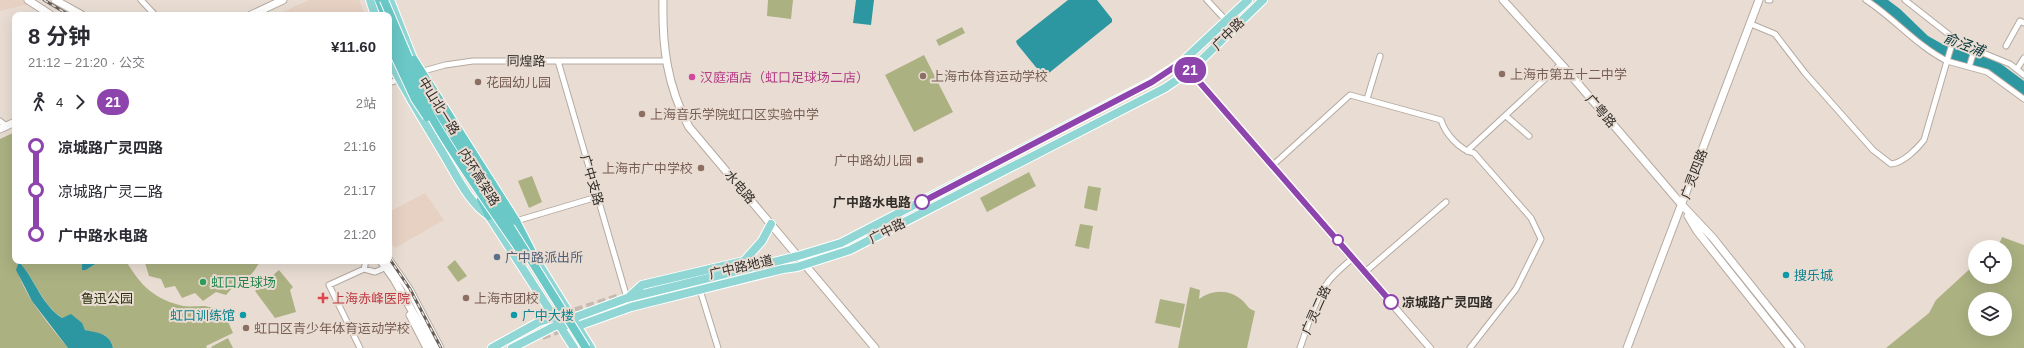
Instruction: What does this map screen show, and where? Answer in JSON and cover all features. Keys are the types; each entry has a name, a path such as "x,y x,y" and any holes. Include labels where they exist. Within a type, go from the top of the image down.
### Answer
{"highway":[{"path":"378,0 380,12"},
{"path":"378,0 383,12"},
{"name":"内环高架路","path":"384,0 389,12"},
{"name":"内环高架路","path":"392,20 424,90 586,348"},
{"path":"397,33 516,221 537,262"},
{"name":"内环高架路","path":"392,35 412,82 444,136 530,266 581,348"},
{"path":"392,49 415,99 481,199 489,216"}],"main road":[{"path":"28,0 46,12"},
{"path":"55,0 77,12"},
{"path":"257,12 282,0"},
{"path":"370,0 374,12"},
{"name":"中山北一路","path":"390,0 419,73 591,348"},
{"name":"水电路","path":"663,0 662,37 665,61 676,100 692,132 876,348"},
{"name":"广中路","path":"573,318 627,298 783,260 841,243 1152,82 1182,62 1248,0"},
{"name":"广中路","path":"578,326 631,307 806,264 850,250 997,176 1165,88 1190,71 1263,0"},
{"name":"广粤路","path":"1503,0 1561,64 1682,205 1713,238 1801,348"},
{"name":"广灵四路","path":"1628,348 1759,0"},
{"name":"中山北一路","path":"392,65 399,80 464,188 482,212 489,216 574,348"},
{"path":"3,128 12,124"},
{"name":"广粤路","path":"1682,205 1697,231 1790,348"},
{"path":"627,298 642,285 744,261 762,241 771,224"},
{"name":"广中路地道","path":"698,277 777,258 783,260"},
{"path":"378,264 407,310 427,348"},
{"path":"383,264 397,285 433,348"},
{"path":"392,264 409,290 440,348"},
{"path":"606,313 645,300 669,298"},
{"path":"492,348 539,322 554,317 573,318"},
{"path":"512,348 559,324 578,326"}],"street":[{"path":"140,0 152,12"},
{"path":"1207,0 1233,28"},
{"path":"1866,0 1886,13 1924,47 1948,60 1987,72 2024,99"},
{"path":"1905,0 1961,44 1975,48 2010,64 2024,75"},
{"path":"2006,46 2020,21 2024,23"},
{"path":"1751,24 1775,34 1805,73 1873,150 1892,164 1897,164 1924,140 1952,44"},
{"path":"1969,67 1975,48"},
{"path":"1367,99 1380,56"},
{"path":"2017,69 2024,58"},
{"name":"同煌路","path":"392,81 445,65 473,61 665,61"},
{"name":"广中支路","path":"558,61 627,298"},
{"path":"1182,62 1430,348"},
{"path":"1467,151 1561,64"},
{"path":"1272,166 1350,95 1441,120 1445,131 1467,151 1474,153 1531,218 1542,239 1516,289 1470,348"},
{"path":"1506,116 1529,136"},
{"path":"0,121 3,128"},
{"path":"516,221 597,197"},
{"path":"1365,272 1446,202"},
{"name":"广灵二路","path":"1300,348 1322,293 1332,278 1353,258"},
{"path":"364,269 365,264"},
{"path":"360,348 329,285 364,269 375,272 382,269"},
{"path":"700,290 718,348"}],"shaded area":[{"path":"0,0 22,0 28,4 0,11"},
{"path":"309,0 359,0 364,12 283,12"},
{"path":"425,193 444,220 395,248 392,244 392,210"}],"green space":[{"path":"768,0 793,0 791,19 767,16"},
{"path":"962,27 965,33 939,46 936,40"},
{"path":"924,55 953,112 914,132 885,75"},
{"name":"鲁迅公园","path":"12,133 12,264 19,264 18,269 21,280 35,306 68,348 0,348 0,139"},
{"path":"1029,172 1036,186 987,212 980,198"},
{"path":"532,176 542,202 529,208 518,181"},
{"path":"1088,186 1101,188 1097,211 1084,208"},
{"path":"1080,224 1093,226 1089,249 1075,246"},
{"path":"2002,237 2010,240 2001,240"},
{"path":"2012,241 2024,245 2024,348 1886,348 1929,313 1936,300 1968,271 1968,284 2012,284"},
{"path":"455,260 467,276 458,282 447,267"},
{"name":"鲁迅公园","path":"21,264 81,264 86,270 95,264 128,264 137,278 149,290 164,300 183,306 205,306 223,310 233,333 206,346 207,348 113,348 109,338 106,336 90,332 78,326 67,316 62,318 55,312 44,300"},
{"name":"虹口足球场","path":"145,264 258,264 252,274 244,280 242,285 233,287 226,295 216,292 203,301 195,293 182,298 175,286 165,288 161,279 149,276"},
{"path":"279,270 293,287 290,290 296,312 275,318 255,291"},
{"path":"1190,287 1200,290 1199,299 1210,293 1216,292 1227,292 1233,294 1243,301 1249,308 1255,311 1247,348 1178,348"},
{"path":"1160,299 1185,304 1180,328 1155,323"},
{"path":"228,338 233,348 211,347"}],"water":[{"path":"856,0 874,0 871,25 853,23"},
{"path":"1068,0 1097,0 1112,19 1112,22 1044,77 1016,41"},
{"path":"1868,0 1888,0 1900,9 1928,36 1944,45 1993,58 2024,81 2024,96 1990,70 1939,56"},
{"path":"18,264 21,264 44,300 55,313 62,318 71,314 82,323 85,330 103,334 109,339 113,348 68,348 32,301 16,270"},
{"path":"81,264 95,264 86,270 82,270"}],"tunnel":[{"path":"564,315 620,297"},
{"path":"542,336 567,327"}],"railway":[{"path":"44,0 64,12"},
{"path":"392,262 410,289 441,348"}],"bus line":[{"name":"21","path":"922,202 1152,82 1182,62 1391,302"}],"place":[{"name":"上海市第五十二中学","path":"1502,74"},
{"name":"上海市体育运动学校","path":"923,76"},
{"name":"汉庭酒店（虹口足球场二店）","path":"692,77"},
{"name":"花园幼儿园","path":"478,82"},
{"name":"上海音乐学院虹口区实验中学","path":"642,114"},
{"name":"广中路幼儿园","path":"920,160"},
{"name":"上海市广中学校","path":"701,168"},
{"name":"广中路水电路","path":"922,202"},
{"name":"广中路派出所","path":"497,257"},
{"name":"搜乐城","path":"1786,275"},
{"name":"虹口足球场","path":"203,282"},
{"name":"上海赤峰医院","path":"323,298"},
{"name":"上海市团校","path":"466,298"},
{"name":"凉城路广灵四路","path":"1391,302"},
{"name":"虹口训练馆","path":"243,315"},
{"name":"广中大楼","path":"514,315"},
{"name":"虹口区青少年体育运动学校","path":"246,328"}],"water label":[{"name":"俞泾浦","path":"1964,44"}]}
